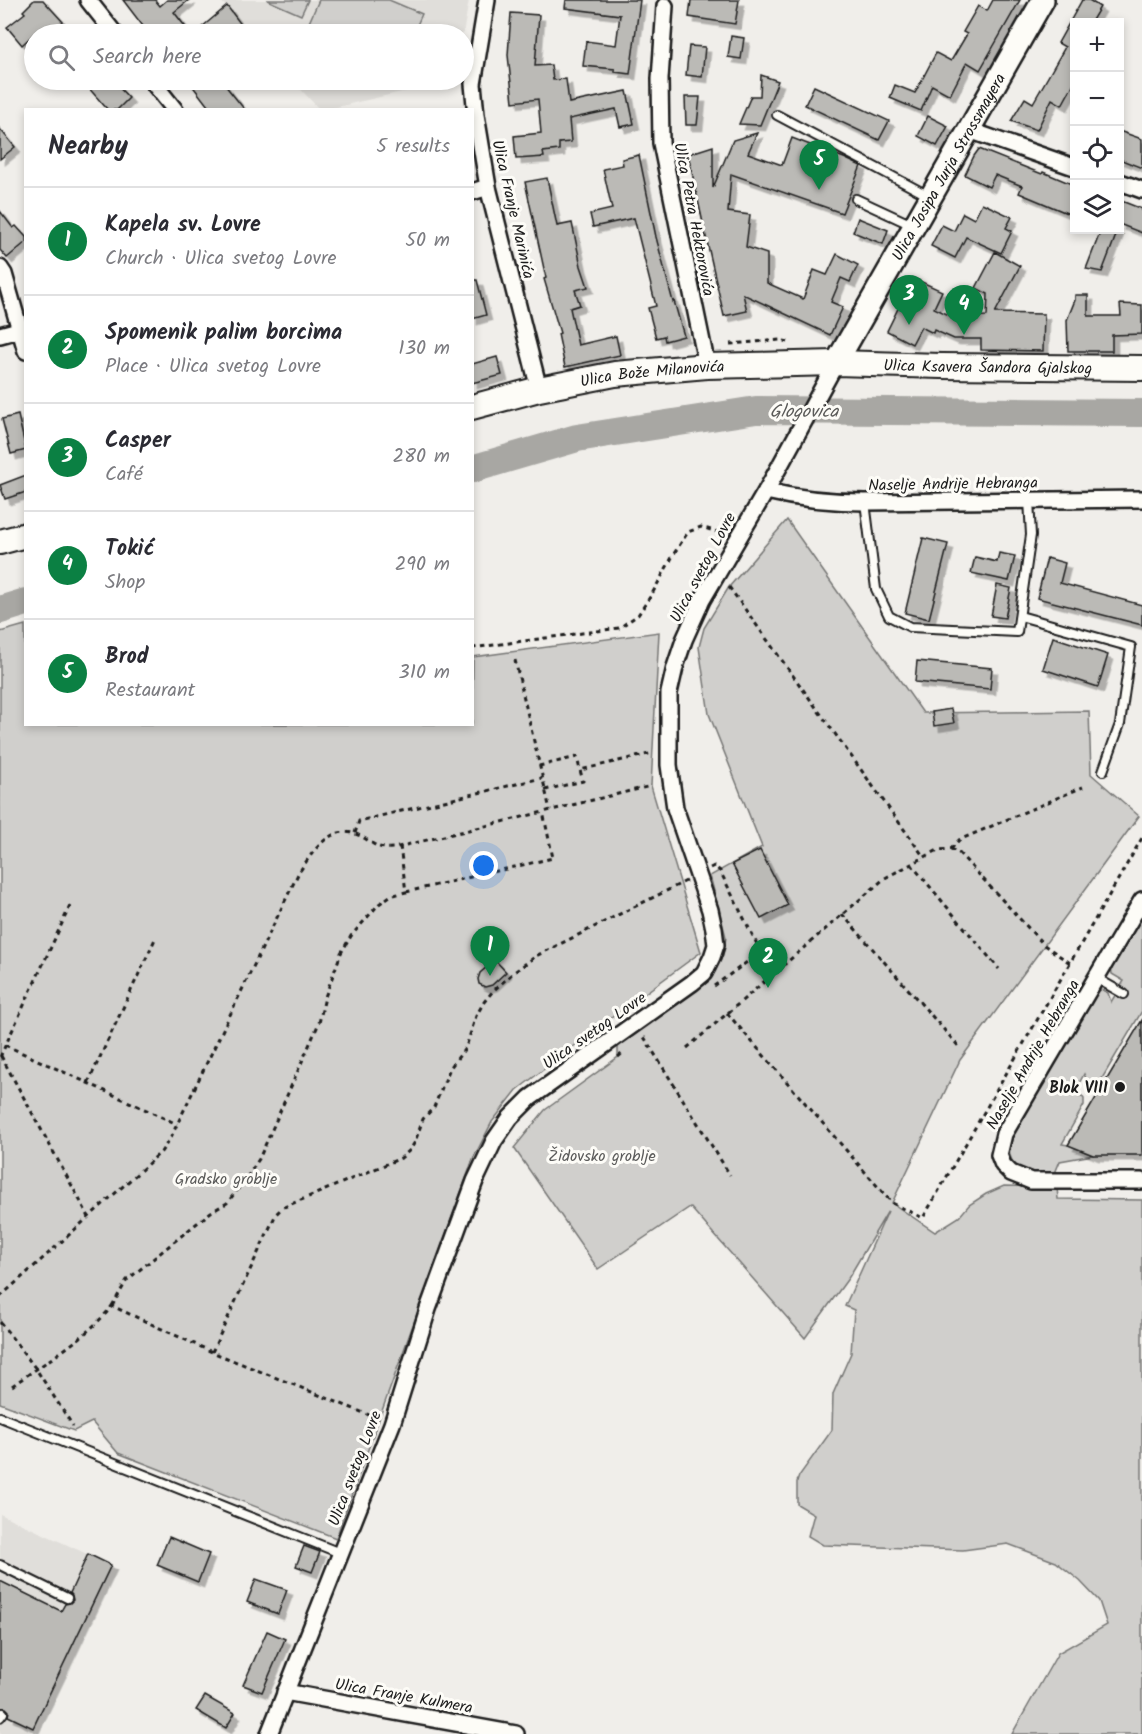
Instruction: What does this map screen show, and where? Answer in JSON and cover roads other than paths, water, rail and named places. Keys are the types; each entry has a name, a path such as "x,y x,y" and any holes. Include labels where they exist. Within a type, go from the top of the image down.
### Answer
{"main road":[{"name":"Ulica Josipa Jurja Strossmayera","path":"836,363 1043,0"},
{"name":"Ulica Bože Milanovića","path":"474,406 539,389 615,374 707,366 836,363"},
{"name":"Ulica Ksavera Šandora Gjalskog","path":"836,363 1142,368"},
{"path":"0,542 24,536"}],"street":[{"path":"88,0 107,24"},
{"name":"Ulica Franje Marinića","path":"474,78 487,0"},
{"name":"Ulica Petra Hektorovića","path":"665,6 660,80 661,143 707,366"},
{"path":"159,90 173,108"},
{"name":"Ulica Franje Marinića","path":"474,90 480,189 539,389"},
{"path":"969,130 1070,166"},
{"path":"1124,184 1142,190"},
{"path":"0,268 22,329 0,335"},
{"name":"Ulica svetog Lovre","path":"269,1734 392,1424 428,1309 475,1181 494,1141 530,1098 704,973 712,957 716,945 710,910 675,808 669,765 669,693 684,640 702,600 766,491 836,363"},
{"name":"Naselje Andrije Hebranga","path":"766,491 790,497 825,501 865,502 1142,499"},
{"name":"Naselje Andrije Hebranga","path":"1142,900 1004,1134 999,1155 1003,1165 1011,1173 1031,1181 1142,1181"},
{"name":"Ulica Franje Kulmera","path":"285,1692 516,1734"}],"lane":[{"path":"777,116 930,197"},
{"path":"856,199 914,226"},
{"path":"865,502 876,590 889,616 910,627 1017,632 1031,536 1029,501"},
{"path":"1020,616 1131,647 1120,724 1103,771"},
{"path":"1096,978 1124,994"},
{"path":"0,1417 340,1553"},
{"path":"0,1565 67,1598"}],"waterway":[{"name":"Glogovica","path":"474,468 577,438 756,410 1142,413"},
{"name":"Glogovica","path":"0,610 24,603"}],"place":[{"name":"Brod","path":"819,190"},
{"name":"Casper","path":"909,325"},
{"name":"Tokić","path":"964,335"},
{"name":"Kapela sv. Lovre","path":"490,976"},
{"name":"Spomenik palim borcima","path":"768,988"},
{"name":"Blok VIII","path":"1120,1087"}],"park label":[{"name":"Židovsko groblje","path":"602,1155"},
{"name":"Gradsko groblje","path":"226,1178"}]}
